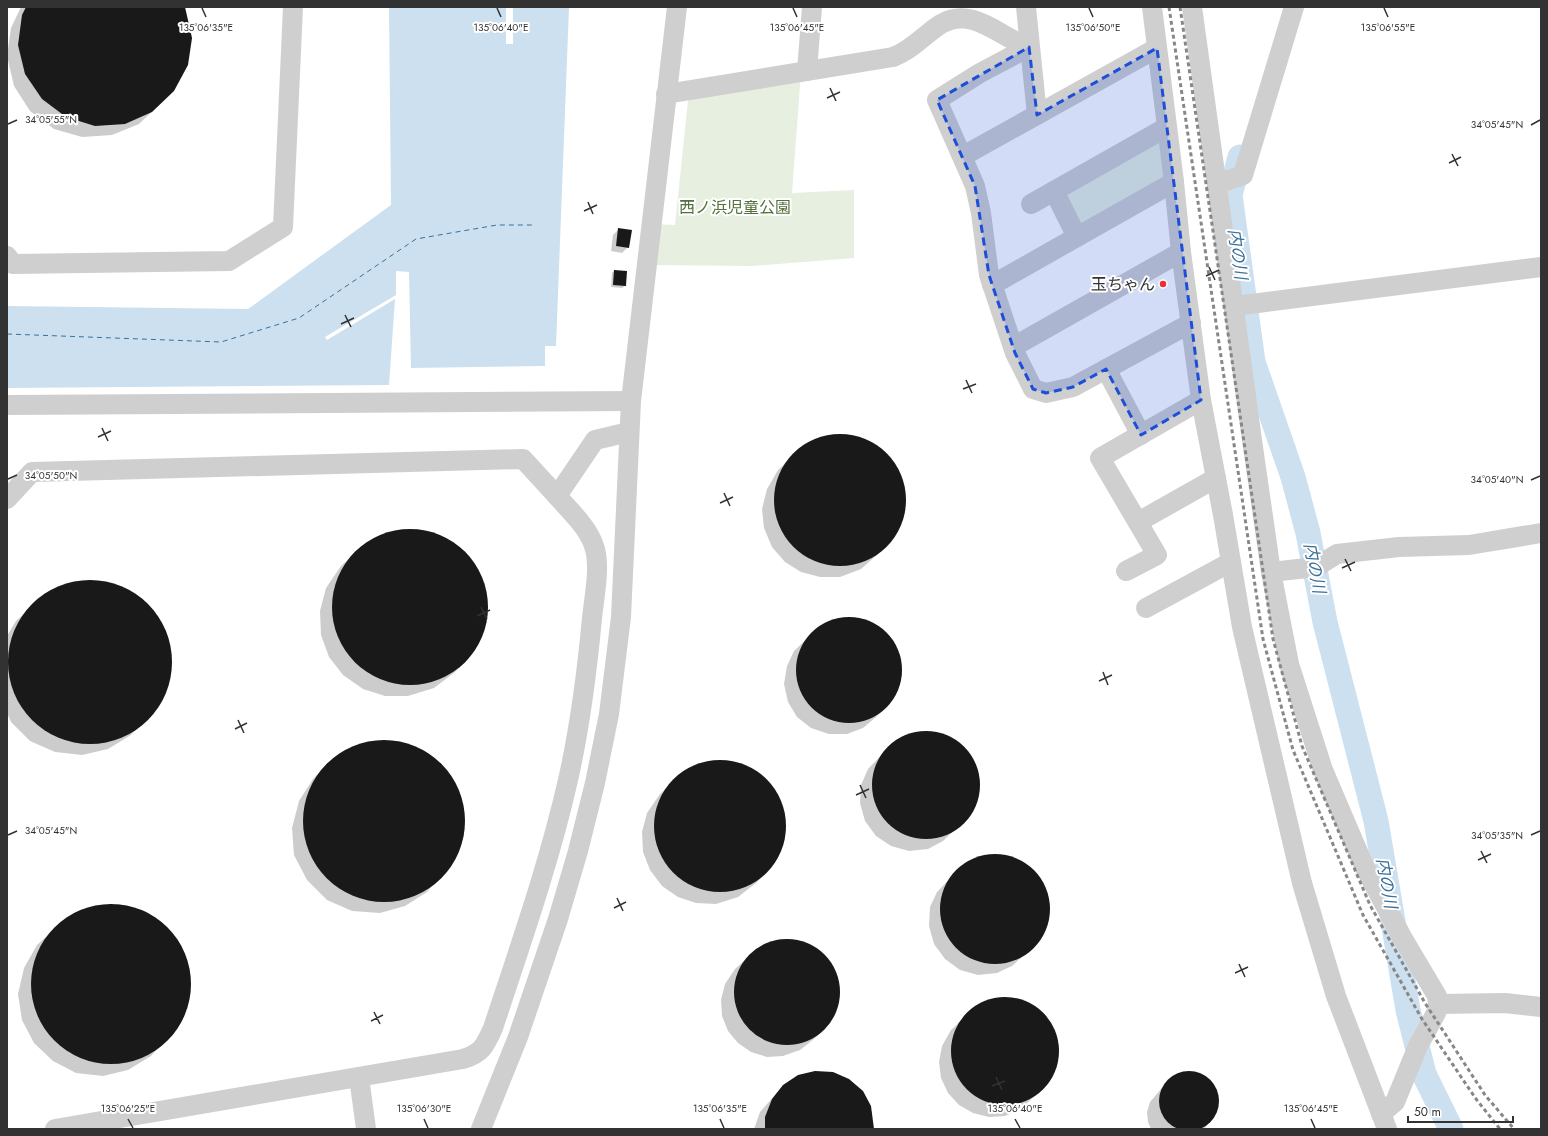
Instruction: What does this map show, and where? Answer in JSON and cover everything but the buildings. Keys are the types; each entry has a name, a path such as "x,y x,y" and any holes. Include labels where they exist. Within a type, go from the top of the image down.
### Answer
{"street":[{"path":"7,256 13,264 229,261 283,226 293,7"},
{"path":"481,1129 518,1037 558,919 578,851 602,748 616,669 621,617 631,401 677,7"},
{"path":"807,71 812,7"},
{"path":"1026,7 1037,115"},
{"path":"1152,7 1174,182 1181,252 1201,400 1242,627 1262,719 1302,883 1336,996 1384,1122"},
{"path":"1192,7 1272,572 1288,664 1323,770 1364,866 1402,937 1437,996 1438,1004 1436,1013 1418,1046 1395,1102 1384,1122"},
{"path":"1217,184 1243,175 1294,7"},
{"path":"666,94 893,57 903,53 942,23 951,20 968,19 977,21 1001,32 1018,43 1029,46"},
{"path":"1029,46 980,73 938,100 963,156 979,200 987,264 992,285 1013,347 1033,390 1039,392 1057,391 1073,387 1191,323"},
{"path":"963,156 1157,48"},
{"path":"1031,204 1167,126"},
{"path":"992,285 1174,182"},
{"path":"1054,191 1077,237"},
{"path":"1013,347 1181,252"},
{"path":"1235,306 1541,267"},
{"path":"1106,369 1141,435"},
{"path":"1126,571 1157,555 1100,458 1201,400"},
{"path":"7,405 631,401"},
{"path":"557,496 595,440 629,432"},
{"path":"7,499 32,472 523,459 557,496 589,535 595,547 597,560 591,632 568,779 553,838 493,1028 483,1048 476,1055 463,1059 55,1129"},
{"path":"1138,522 1216,478"},
{"path":"1272,572 1316,567 1337,554 1399,547 1469,545 1541,533"},
{"path":"1146,608 1231,562"},
{"path":"1438,1004 1505,1003 1541,1007"},
{"path":"359,1077 366,1129"}],"highlighted area":[{"path":"1029,47 1037,115 1157,48 1201,400 1141,435 1106,369 1073,387 1046,393 1033,389 1015,353 989,275 975,186 937,100"}],"green space":[{"name":"西ノ浜児童公園","path":"801,72 792,193 854,190 854,258 751,266 647,265 652,224 675,225 689,91"},
{"path":"1163,140 1167,175 1079,230 1062,191"}],"water":[{"path":"389,7 569,7 556,346 545,346 545,366 411,368 409,272 396,271 396,295 325,337 327,340 395,299 389,385 7,388 7,306 248,309 391,205"}],"pier":[{"path":"506,7 513,7 513,44 506,44"}],"waterway":[{"name":"内の川","path":"1240,157 1230,195 1253,362 1293,477 1308,533 1325,622 1376,821 1408,1010 1424,1074 1451,1129"}],"ferry route":[{"path":"7,334 221,342 299,318 416,239 497,225 534,225"}],"railway":[{"path":"1169,7 1263,639 1293,750 1363,915 1422,1019 1476,1099 1500,1129"},
{"path":"1180,7 1273,639 1302,746 1370,905 1425,1003 1485,1095 1514,1129"}],"place":[{"name":"玉ちゃん","path":"1163,284"}]}
